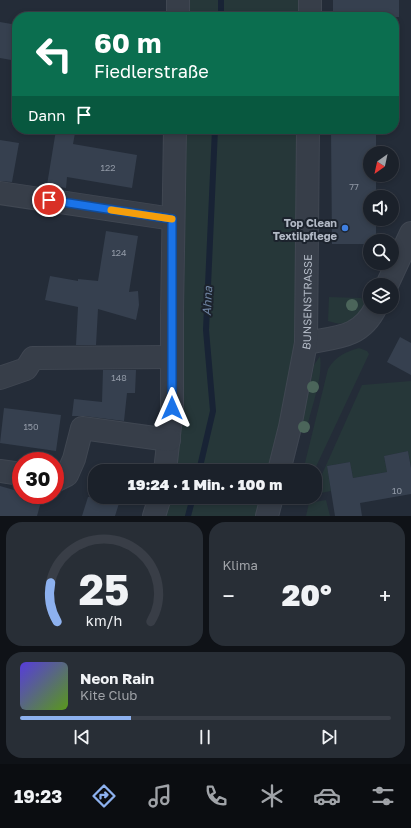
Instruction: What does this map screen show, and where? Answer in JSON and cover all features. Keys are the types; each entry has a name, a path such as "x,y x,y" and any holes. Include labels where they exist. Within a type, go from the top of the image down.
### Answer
{"street":[{"path":"178,0 178,12"},
{"path":"310,0 310,12"},
{"path":"166,464 172,408 172,219 175,134"},
{"name":"BUNSENSTRASSE","path":"280,464 290,427 306,343 308,134"},
{"path":"0,193 172,219"},
{"path":"390,278 411,233"},
{"path":"306,343 352,333 362,327 373,314"},
{"path":"0,378 26,369 33,358 172,357"},
{"path":"64,476 67,475 74,459 82,428 169,440"},
{"path":"0,471 12,473"},
{"path":"154,516 158,504"},
{"path":"267,516 270,504"}],"shaded area":[{"path":"185,0 304,0 304,12 185,12"},
{"path":"185,134 302,134 295,373 274,464 174,464 179,448 184,307"},
{"path":"329,297 361,298 363,300 363,310 352,321 341,324 328,321"},
{"path":"359,348 367,351 369,354 317,464 305,464 328,369 341,355"},
{"path":"320,356 321,364 319,381 315,398 308,423 302,422 314,365"},
{"path":"411,381 411,467 408,451 384,456 387,472 353,478 350,462 327,466 331,491 322,493 322,474 362,385"},
{"path":"326,500 330,516 306,516 309,504 322,504 322,501"},
{"path":"163,504 263,504 260,516 160,516"}],"building":[{"path":"333,0 399,0 399,12 333,12"},
{"path":"0,22 12,24 12,60 0,58"},
{"path":"55,134 75,134 73,144 137,155 132,188 67,177 66,188 47,185"},
{"path":"331,134 376,134 376,146 363,146 363,182 376,182 376,190 363,190 363,226 376,226 376,234 363,234 363,244 332,244"},
{"path":"0,140 19,143 12,182 0,181"},
{"path":"106,231 138,236 129,292 138,291 139,305 136,320 98,309 96,345 76,345 78,307 45,300 50,276 78,281 78,279 98,281"},
{"path":"400,337 411,343 411,375 387,362"},
{"path":"103,370 136,370 135,393 127,393 124,421 72,416 74,399 102,402"},
{"path":"4,408 61,415 56,451 0,443"},
{"path":"408,451 411,468 411,494 360,503 362,516 335,516 327,466 350,462 353,478 387,472 384,456"},
{"path":"0,486 12,489 12,504 40,504 37,516 0,516"},
{"path":"88,497 88,504 119,504 115,516 82,516"}],"waterway":[{"name":"Ahna","path":"221,0 221,12"},
{"name":"Ahna","path":"201,464 213,411 206,330 215,134"},
{"name":"Ahna","path":"188,516 191,504"}],"slow traffic":[{"path":"111,210 172,219"}],"place":[{"name":"Top Clean Textilpflege","path":"345,228"}],"route":[{"path":"49,200 172,219 172,408"}]}
